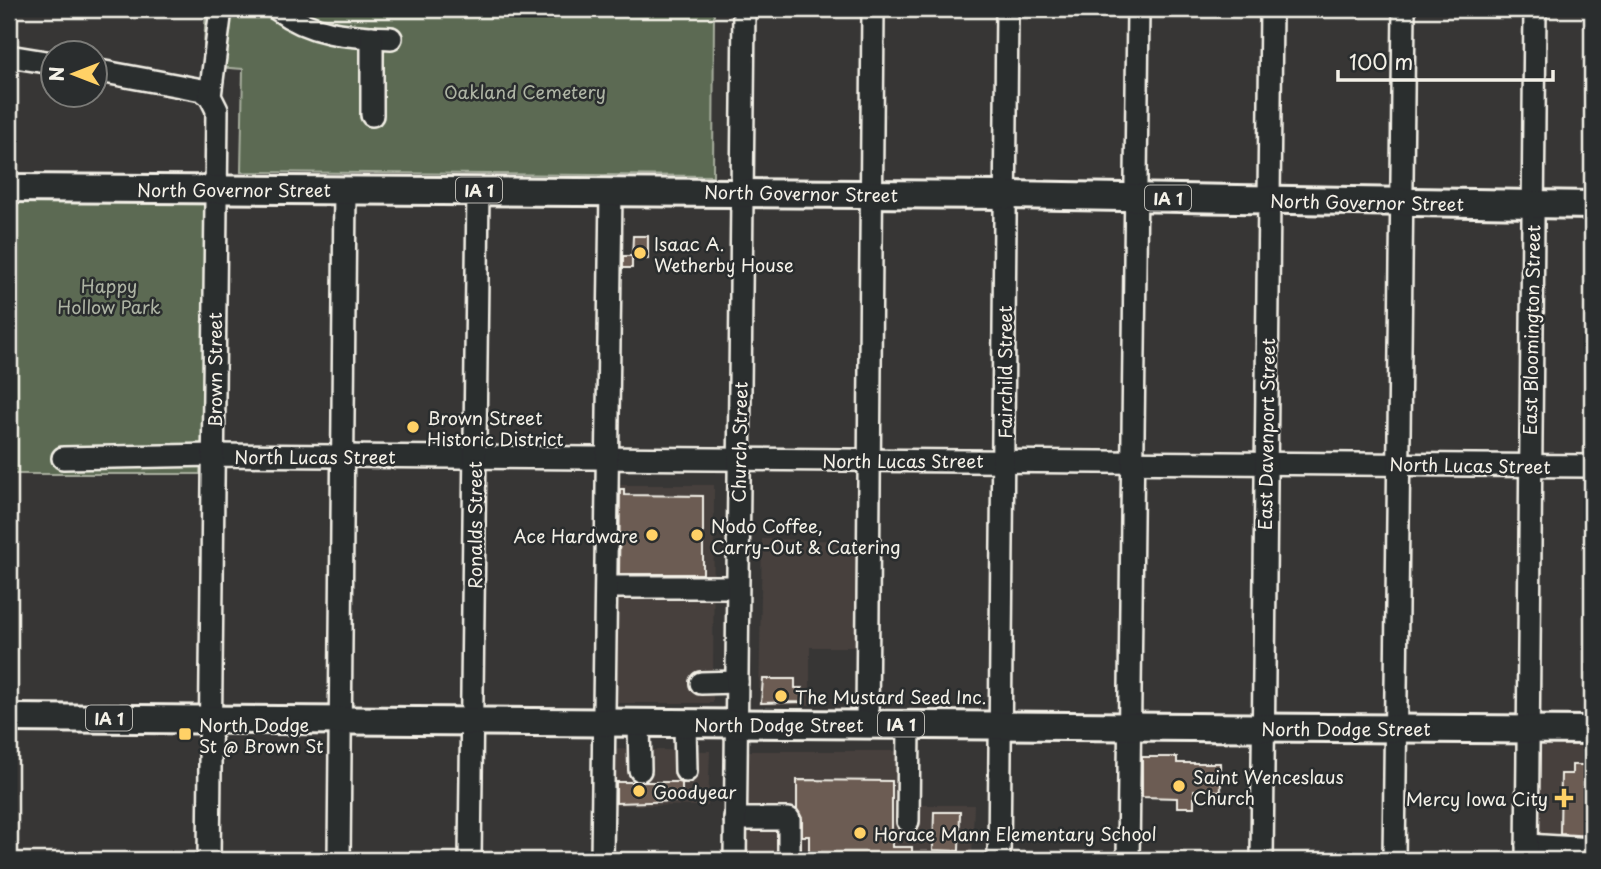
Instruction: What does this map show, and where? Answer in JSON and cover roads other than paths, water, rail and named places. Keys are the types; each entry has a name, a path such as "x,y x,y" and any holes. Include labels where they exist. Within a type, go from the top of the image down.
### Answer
{"main road":[{"name":"North Governor Street","path":"9,188 1004,195 1592,205"},
{"name":"North Dodge Street","path":"9,718 210,717 604,724 999,724 1592,730"}],"street":[{"name":"Brown Street","path":"209,860 217,110 210,96 221,9"},
{"path":"277,9 301,24 326,33 381,37 372,115"},
{"name":"Church Street","path":"735,860 744,9"},
{"path":"867,724 873,9"},
{"name":"Fairchild Street","path":"999,860 1007,9"},
{"path":"1128,860 1138,9"},
{"name":"East Davenport Street","path":"1262,860 1271,9"},
{"path":"1394,860 1404,9"},
{"name":"East Bloomington Street","path":"1527,853 1535,9"},
{"path":"9,56 38,61"},
{"path":"108,73 202,90 210,96"},
{"path":"339,860 345,190"},
{"name":"Ronalds Street","path":"470,860 478,190"},
{"path":"602,860 611,191"},
{"name":"North Lucas Street","path":"63,458 214,455 1592,466"},
{"path":"607,587 737,587"},
{"path":"701,683 737,682"},
{"path":"639,724 640,770"},
{"path":"685,724 686,771"},
{"path":"908,821 909,724"},
{"path":"735,819 789,819 789,860"},
{"path":"1527,853 1592,849"}],"place":[{"name":"Isaac A. Wetherby House","path":"640,253"},
{"name":"Brown Street Historic District","path":"413,427"},
{"name":"Ace Hardware","path":"652,535"},
{"name":"Nodo Coffee, Carry-Out & Catering","path":"697,535"},
{"name":"The Mustard Seed Inc.","path":"781,696"},
{"name":"North Dodge St @ Brown St","path":"185,734"},
{"name":"Saint Wenceslaus Church","path":"1179,786"},
{"name":"Goodyear","path":"639,791"},
{"name":"Mercy Iowa City","path":"1564,798"},
{"name":"Horace Mann Elementary School","path":"860,833"}],"park label":[{"name":"Oakland Cemetery","path":"525,91"},
{"name":"Happy Hollow Park","path":"109,295"}]}
